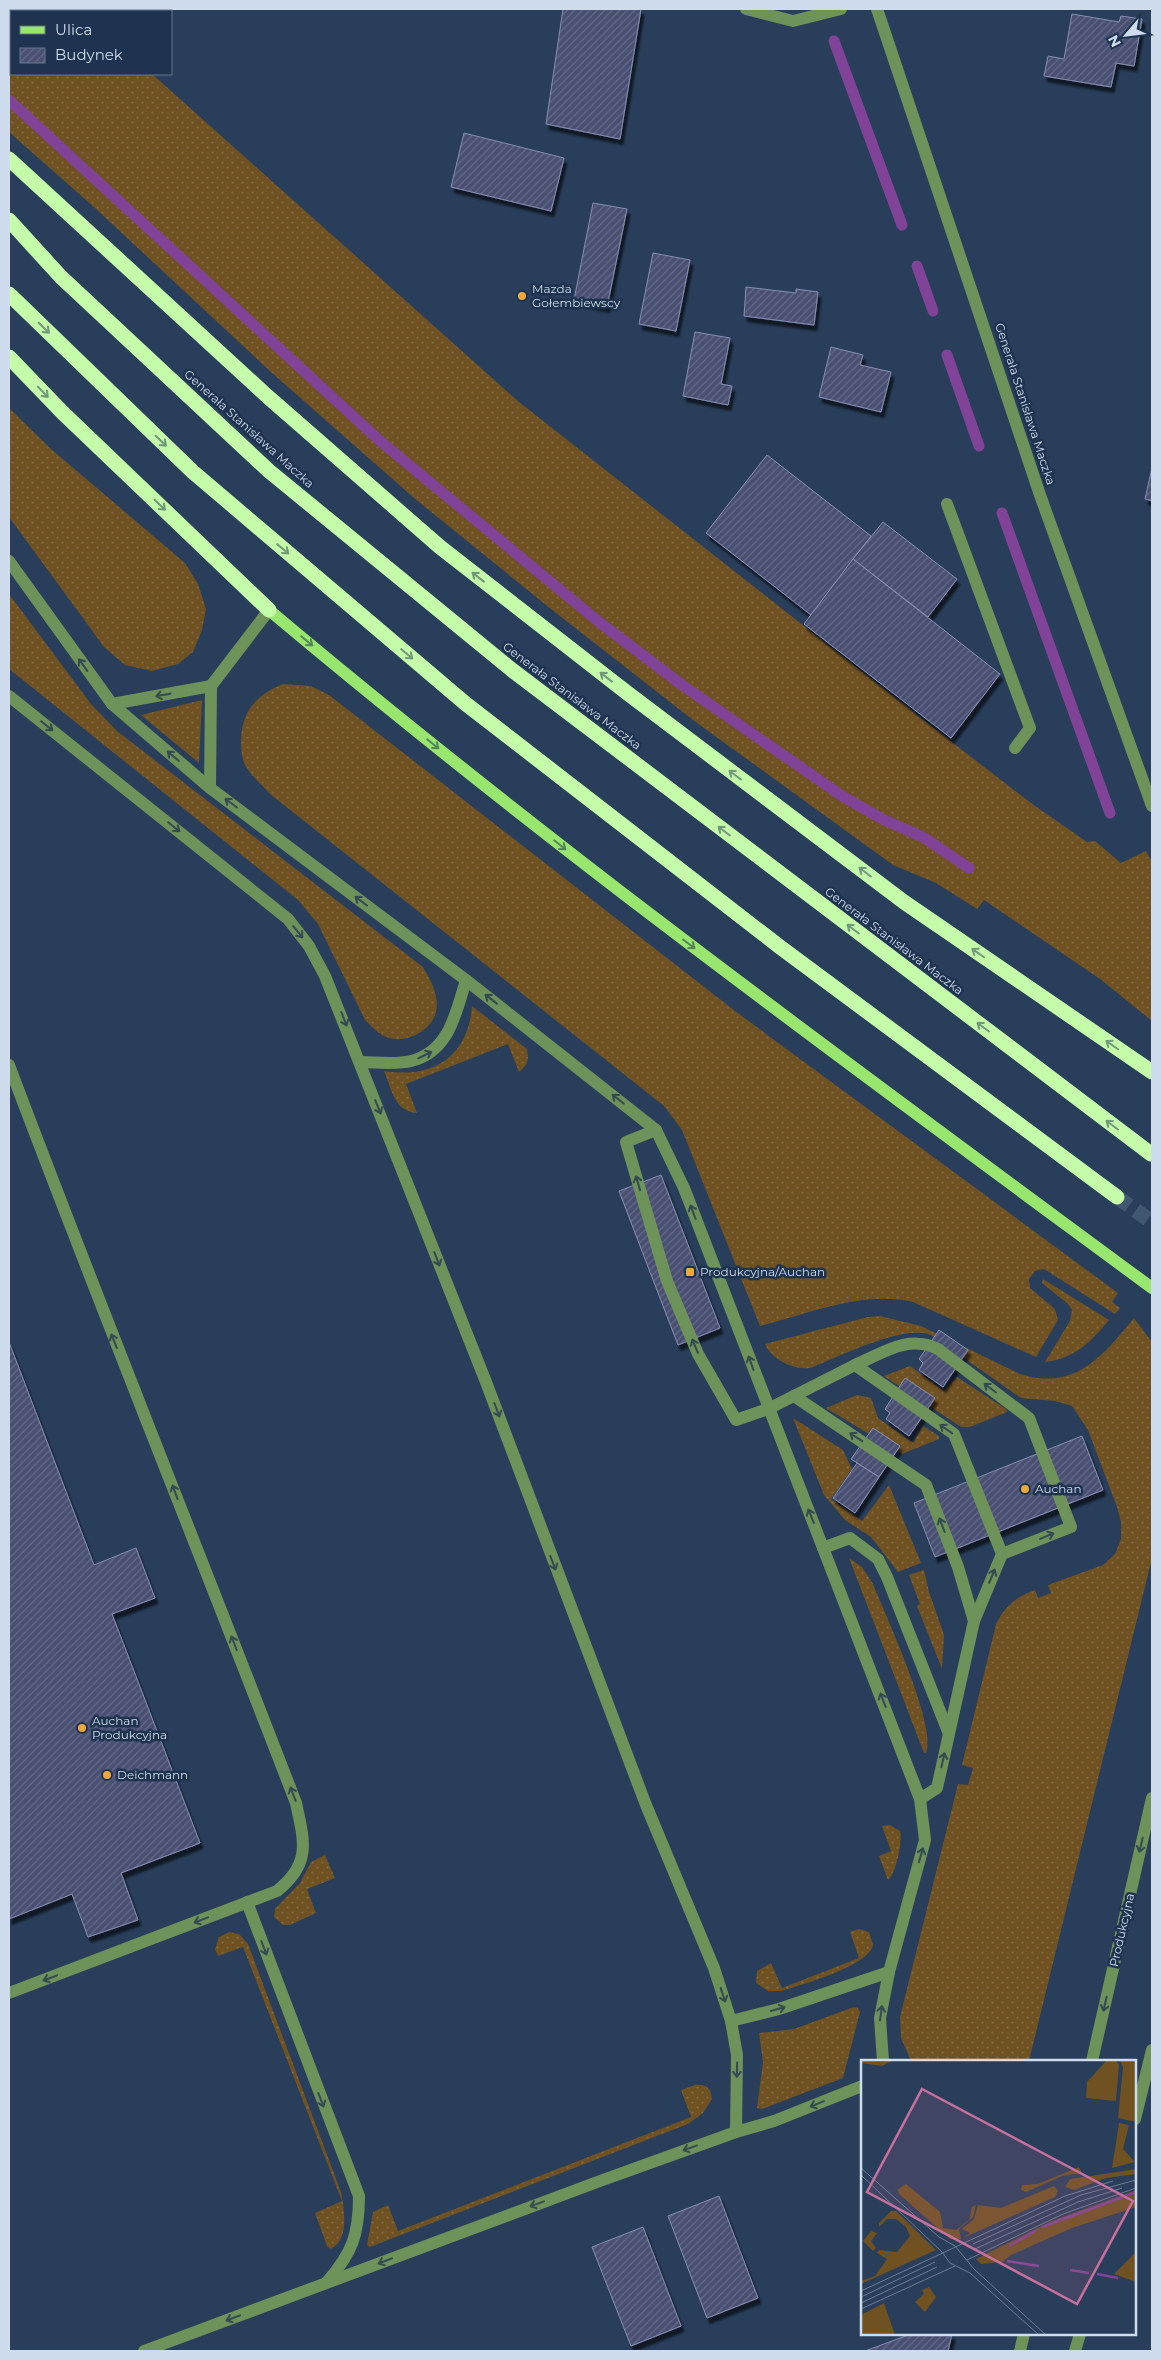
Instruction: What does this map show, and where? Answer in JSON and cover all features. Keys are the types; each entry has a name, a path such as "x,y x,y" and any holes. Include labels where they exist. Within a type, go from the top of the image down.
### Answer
{"highway":[{"path":"9,159 260,390 440,548 626,692 904,902 1152,1072"},
{"name":"Generała Stanisława Maczka","path":"9,220 61,277 269,471 512,670 1151,1154"},
{"path":"9,294 192,472 466,704 780,947 1117,1196"},
{"path":"9,357 63,413 269,610"}],"main road":[{"path":"269,610 361,687 586,866 789,1020 1152,1288"}],"street":[{"path":"746,9 792,21 841,9"},
{"name":"Generała Stanisława Maczka","path":"878,9 1040,495 1152,806"},
{"path":"947,504 1030,728 1015,748"},
{"path":"9,561 112,704 210,788 466,980 656,1130 684,1188 920,1799 925,1840 889,1972 880,2018 882,2060"},
{"path":"210,788 211,686 269,610"},
{"path":"112,704 211,686"},
{"path":"9,696 288,919 309,946 325,976 492,1399 646,1805 714,1968 731,2022 737,2056 736,2132"},
{"path":"360,1062 410,1062 431,1053 443,1042 452,1025 466,980"},
{"path":"9,1065 114,1340 296,1802 304,1842 300,1860 290,1880 276,1891 9,1993"},
{"path":"656,1130 626,1142 667,1281 698,1354 736,1420 768,1409 855,1365 910,1343 925,1342 938,1348 1029,1418 1071,1527 1002,1554"},
{"path":"855,1365 954,1434 1002,1554 974,1621 937,1788 920,1799"},
{"path":"794,1396 926,1485 958,1567 974,1621"},
{"path":"823,1548 850,1538 878,1559 887,1577 949,1734"},
{"name":"Produkcyjna","path":"1093,2060 1152,1798"},
{"path":"247,1902 359,2196 359,2220 353,2242 344,2262 326,2283"},
{"path":"731,2022 779,2009 889,1972"},
{"path":"1136,2115 1152,2050"},
{"path":"144,2351 736,2132 774,2121 861,2086"},
{"path":"1020,2351 1024,2335"},
{"path":"1075,2351 1080,2335"}],"shaded area":[{"path":"9,9 94,9 10,10 10,75 153,75 519,402 949,740 1035,806 1087,842 1095,841 1121,863 1146,851 1152,862 1152,1021 1100,979 984,900 977,909 936,883 893,865 693,720 551,609 414,498 271,372 95,208 9,132"},
{"path":"9,408 51,449 185,563 198,584 206,609 202,630 193,652 178,664 152,671 125,665 104,647 9,517"},
{"path":"9,594 91,704 117,731 423,967 434,990 437,1002 435,1015 424,1030 413,1036 394,1039 382,1035 375,1029 365,1020 318,924 298,900 9,669"},
{"path":"283,684 311,686 329,695 735,1011 1118,1293 1112,1302 1120,1308 1115,1314 1044,1269 1035,1271 1029,1279 1030,1288 1055,1309 1058,1320 1036,1357 913,1302 894,1299 855,1301 760,1326 682,1130 664,1106 270,794 249,772 241,750 242,728 248,711 259,698"},
{"path":"202,700 199,763 141,715"},
{"path":"472,1006 527,1049 528,1059 526,1065 519,1072 508,1044 406,1084 417,1113 403,1108 395,1098 384,1071 402,1073 418,1071 445,1061 463,1039 469,1024"},
{"path":"1043,1279 1109,1320 1081,1348 1065,1357 1045,1362 1070,1321 1072,1310 1068,1304 1042,1283"},
{"path":"880,1316 921,1326 1020,1374 1039,1378 1057,1378 1072,1374 1086,1367 1110,1346 1134,1318 1152,1342 1152,1558 1029,2060 911,2060 901,2038 900,2017 958,1784 968,1785 973,1768 962,1765 996,1624 1007,1607 1022,1596 1035,1590 1038,1598 1051,1593 1048,1585 1103,1565 1115,1554 1121,1539 1121,1522 1088,1430 1072,1406 1055,1401 1021,1398 931,1335 919,1333 904,1334 888,1338 810,1368 791,1366 784,1363 768,1350 765,1344 868,1317"},
{"path":"910,1366 944,1391 957,1377 1006,1409 1007,1412 970,1427 961,1427 884,1376"},
{"path":"857,1395 871,1398 878,1418 913,1443 923,1426 939,1436 939,1439 902,1454 826,1408"},
{"path":"793,1418 843,1450 852,1469 831,1499 862,1521 889,1485 921,1563 898,1572 871,1537 845,1520 824,1495"},
{"path":"849,1558 862,1567 873,1584 909,1670 924,1720 928,1740 926,1753 924,1753"},
{"path":"924,1570 929,1592 944,1635 942,1669 917,1606 920,1604 909,1575"},
{"path":"890,1825 900,1831 901,1842 894,1871 888,1880 879,1856 891,1851 882,1826"},
{"path":"325,1855 335,1878 307,1889 316,1913 290,1925 283,1925 274,1917 275,1909 300,1883 311,1862"},
{"path":"859,1929 869,1932 873,1945 869,1953 847,1967 833,1974 781,1991 768,1991 756,1983 757,1971 771,1963 782,1988 859,1958 850,1932"},
{"path":"229,1932 239,1934 248,1944 341,2192 344,2214 343,2231 337,2244 331,2249 327,2246 315,2213 342,2201 243,1947 218,1956 215,1949 219,1937"},
{"path":"854,2007 858,2008 860,2012 843,2078 762,2109 757,2108 763,2062 759,2033 794,2029"},
{"path":"695,2085 702,2085 707,2088 712,2099 703,2113 688,2124 370,2247 367,2245 373,2212 388,2205 398,2231 691,2117 681,2090"}],"building":[{"path":"563,9 641,9 620,139 546,124"},
{"path":"1072,14 1119,22 1121,16 1142,19 1134,66 1116,63 1111,87 1044,76 1048,56 1064,59"},
{"path":"464,133 564,158 551,211 451,187"},
{"path":"593,203 627,209 607,307 574,300"},
{"path":"653,253 690,260 676,331 639,324"},
{"path":"746,287 796,293 796,289 818,292 814,325 744,316"},
{"path":"695,332 730,338 721,384 732,386 728,405 683,396"},
{"path":"831,347 863,355 860,365 891,372 881,412 819,397"},
{"path":"767,455 871,536 811,615 706,533"},
{"path":"1152,468 1152,501 1145,499"},
{"path":"883,522 957,579 928,617 853,559"},
{"path":"853,559 1000,674 951,738 804,624"},
{"path":"661,1175 720,1328 678,1345 619,1191"},
{"path":"939,1330 968,1350 943,1387 919,1370 923,1363 919,1359"},
{"name":"Auchan Produkcyjna","path":"9,1342 94,1565 136,1548 155,1598 112,1614 200,1843 121,1873 138,1920 88,1937 72,1894 9,1919"},
{"path":"905,1378 935,1398 909,1436 886,1419 890,1413 885,1409"},
{"path":"873,1428 900,1446 879,1477 851,1459"},
{"path":"1082,1436 1103,1490 935,1557 914,1503"},
{"path":"857,1463 879,1477 855,1513 833,1498"},
{"path":"719,2196 758,2298 707,2318 668,2216"},
{"path":"643,2227 681,2326 631,2346 592,2247"},
{"path":"908,2335 952,2335 948,2351 865,2351"}],"waterway":[{"path":"834,41 902,225"},
{"path":"9,100 380,441 599,622 682,685 842,796 884,820 923,837 969,868"},
{"path":"917,266 933,311"},
{"path":"947,355 979,446"},
{"path":"1002,513 1110,813"}],"tunnel":[{"path":"1117,1197 1152,1222"}],"place":[{"name":"Mazda Gołembiewscy","path":"522,296"},
{"name":"Produkcyjna/Auchan","path":"690,1272"},
{"name":"Auchan","path":"1025,1489"},
{"name":"Auchan Produkcyjna","path":"82,1728"},
{"name":"Deichmann","path":"107,1775"}]}
